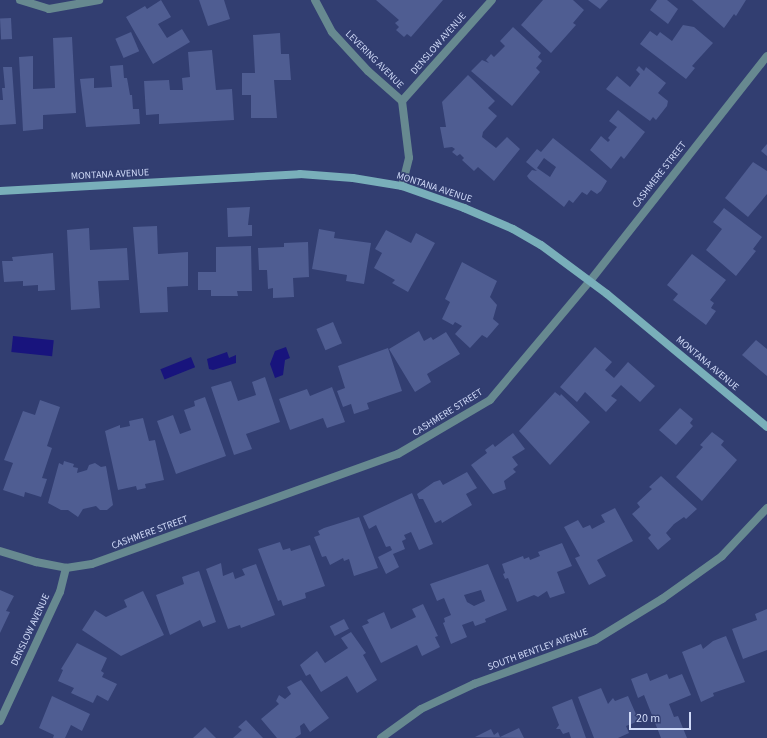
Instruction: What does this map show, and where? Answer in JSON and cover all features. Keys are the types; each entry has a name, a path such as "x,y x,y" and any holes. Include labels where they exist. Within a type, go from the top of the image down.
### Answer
{"street":[{"path":"20,0 49,9 99,0"},
{"name":"LEVERING AVENUE","path":"315,0 332,32 368,71 402,101 408,158 402,186"},
{"name":"DENSLOW AVENUE","path":"402,101 492,0"},
{"name":"CASHMERE STREET","path":"0,551 36,562 66,568 92,564 398,454 490,400 590,280 767,56"},
{"name":"MONTANA AVENUE","path":"0,191 300,174 352,178 402,186 464,208 513,229 541,245 590,280 767,427"},
{"name":"SOUTH BENTLEY AVENUE","path":"381,738 421,708 474,684 595,640 662,599 722,556 767,508"},
{"name":"DENSLOW AVENUE","path":"0,721 60,592 66,568"}],"shaded area":[{"path":"13,336 54,340 52,356 11,352"},
{"path":"286,347 290,358 285,360 283,375 275,378 270,364 275,351"},
{"path":"227,352 229,358 236,355 236,363 213,370 209,369 207,359"},
{"path":"191,357 195,367 165,380 160,369"}],"building":[{"path":"161,0 171,17 158,24 167,38 182,29 190,42 153,64 126,17 145,6 147,9"},
{"path":"199,0 224,0 230,19 208,26"},
{"path":"376,0 443,0 411,37 407,34 404,37 396,30 399,27 395,23 399,20"},
{"path":"543,0 573,0 584,10 573,23 576,25 551,53 521,25"},
{"path":"588,0 608,0 600,9"},
{"path":"657,0 667,0 678,9 668,24 650,10"},
{"path":"692,0 746,0 736,16 734,14 724,28"},
{"path":"11,18 12,39 1,40 0,19"},
{"path":"683,25 694,27 713,43 692,66 695,68 686,79 640,44 650,31 657,36 660,32 672,41"},
{"path":"513,27 541,53 538,57 542,61 536,68 540,72 512,106 471,71 482,60 489,63 486,60 491,54 494,57 505,46 500,41"},
{"path":"131,32 139,51 124,58 115,39"},
{"path":"280,33 281,54 289,54 291,80 274,80 277,118 251,118 251,95 242,95 242,73 255,73 253,35"},
{"path":"72,37 76,113 43,115 43,129 23,131 19,57 33,56 33,89 55,88 53,38"},
{"path":"212,50 216,90 232,89 234,120 159,124 159,114 146,115 144,81 169,80 170,90 183,90 182,78 190,77 188,52"},
{"path":"123,65 124,78 127,78 130,95 132,95 133,109 139,109 140,124 86,127 80,79 94,78 94,88 112,87 110,66"},
{"path":"639,66 644,71 646,67 666,83 658,93 668,101 667,106 656,120 653,117 650,121 606,89 617,76 630,87 640,74 636,70"},
{"path":"3,67 12,67 16,124 0,125 0,100 3,100 2,88 5,88"},
{"path":"468,75 495,101 488,108 497,116 483,132 482,137 496,148 507,137 520,149 494,181 478,167 474,171 462,160 464,158 460,154 457,156 452,152 455,149 452,147 444,148 440,127 446,127 442,102"},
{"path":"618,110 645,132 624,159 621,156 611,169 590,150 601,136 608,142 610,140 608,138 617,127 609,121"},
{"path":"553,138 607,181 601,191 597,194 591,190 587,195 582,192 573,203 569,200 564,207 527,176 532,170 537,171 526,162 537,149 541,152","holes":["544,158 556,167 550,177 537,168"]},
{"path":"767,144 767,156 761,151"},
{"path":"753,162 767,171 767,194 748,217 725,198"},
{"path":"250,207 248,225 252,225 252,236 228,237 227,208"},
{"path":"724,208 762,237 753,249 756,251 736,276 706,250 722,229 713,222"},
{"path":"157,226 158,254 188,252 188,286 167,287 168,312 140,313 133,227"},
{"path":"89,228 90,250 127,248 129,280 98,281 100,308 71,310 67,230"},
{"path":"319,229 335,232 334,238 371,243 364,284 346,281 347,275 312,269"},
{"path":"386,230 411,243 416,233 435,243 408,292 392,283 395,280 374,268 382,253 375,249"},
{"path":"308,242 309,277 293,278 294,297 273,298 273,288 268,289 267,270 259,270 258,248 284,247 284,243"},
{"path":"251,246 252,291 237,291 238,296 211,296 211,290 198,290 198,272 216,272 216,247"},
{"path":"53,253 55,290 38,291 38,285 23,286 23,281 4,282 2,261 13,261 12,257"},
{"path":"692,254 726,280 710,300 714,303 711,308 716,311 706,325 673,300 678,294 667,285"},
{"path":"462,262 497,281 490,297 497,305 493,319 499,324 487,338 482,335 470,348 455,334 462,326 455,322 453,325 442,319 450,302 445,299"},
{"path":"333,322 342,343 325,350 316,329"},
{"path":"419,331 424,341 431,337 433,340 446,332 460,354 427,374 431,382 415,392 389,349"},
{"path":"756,340 767,349 767,376 742,355"},
{"path":"595,347 612,362 605,370 614,378 628,362 655,386 640,402 621,385 611,396 617,400 606,412 585,392 577,402 560,387"},
{"path":"388,348 402,391 367,403 369,409 354,414 351,404 343,407 337,391 345,388 338,366"},
{"path":"265,377 280,422 246,434 252,449 234,455 211,387 231,381 238,401 256,395 252,382"},
{"path":"332,387 345,422 327,428 323,418 290,430 279,399 307,389 310,396"},
{"path":"555,392 560,396 561,394 590,422 550,465 519,431"},
{"path":"205,397 226,456 176,474 157,421 173,415 180,434 191,430 184,410 195,406 194,401"},
{"path":"40,400 60,407 47,446 52,448 42,478 47,479 41,497 25,492 24,497 3,490 13,463 4,460 23,411 35,415"},
{"path":"680,408 693,419 690,423 693,426 676,445 659,430"},
{"path":"143,418 149,441 155,440 164,480 145,484 146,488 137,490 136,486 118,490 105,431 120,425 120,428 130,426 129,421"},
{"path":"712,432 724,441 721,445 737,460 702,501 676,477 703,447 700,445"},
{"path":"513,433 525,449 512,457 518,465 513,469 516,472 504,481 506,489 493,494 471,465 487,453 485,450 493,444 495,447"},
{"path":"64,461 74,464 73,467 78,468 77,473 87,470 89,465 95,463 101,467 106,466 113,505 107,510 100,510 96,506 83,509 78,517 68,510 61,510 48,503 59,463 63,465"},
{"path":"467,472 477,488 466,494 472,505 442,523 441,520 435,523 423,499 419,499 417,494 434,482 440,480 443,485"},
{"path":"661,476 697,509 686,519 684,517 674,524 666,533 671,539 658,550 648,538 651,535 632,514 640,507 637,503 652,489 649,487"},
{"path":"412,493 433,544 419,550 411,532 404,535 406,539 402,541 405,549 393,554 399,567 386,574 378,557 392,550 390,546 386,547 376,525 369,529 363,516"},
{"path":"615,508 633,541 597,560 606,576 589,585 575,558 580,556 564,527 578,520 583,528 590,525 592,529 605,522 601,515"},
{"path":"359,517 378,568 354,576 349,559 344,561 343,558 330,565 326,556 322,557 314,537 320,535 318,531 324,528"},
{"path":"280,542 283,550 290,548 291,551 310,545 325,586 305,593 306,598 283,606 281,600 278,601 258,549"},
{"path":"562,543 572,566 557,572 565,593 550,598 547,591 538,597 534,595 517,602 508,578 505,579 503,574 505,573 502,564 523,556 524,559 529,557 530,560 540,556 538,552"},
{"path":"221,563 223,576 233,572 235,579 245,575 242,569 256,564 275,615 241,628 240,625 228,629 206,569"},
{"path":"488,564 507,610 485,619 486,622 475,626 473,621 462,625 467,637 451,644 443,623 445,622 444,618 451,615 444,598 437,601 430,584","holes":["481,590 485,601 474,606 467,602 464,595"]},
{"path":"199,571 216,622 203,627 200,620 170,635 156,595 184,584 182,577"},
{"path":"0,590 14,596 6,611 10,612 0,633"},
{"path":"143,591 164,635 121,656 82,630 95,610 106,617 127,607 124,600"},
{"path":"423,604 438,636 435,637 440,647 422,656 417,645 381,663 362,626 369,623 367,620 384,612 391,629 416,617 412,609"},
{"path":"767,609 767,650 743,659 732,629 757,620 755,614"},
{"path":"344,619 349,629 335,636 330,626"},
{"path":"351,632 366,653 363,655 377,680 357,693 347,676 321,692 310,674 306,676 300,665 317,651 325,663 348,648 341,638"},
{"path":"726,636 745,682 713,693 714,696 701,702 682,652 701,644 703,649 713,641"},
{"path":"77,643 107,658 101,671 104,673 102,677 117,684 108,701 97,695 93,703 71,693 74,688 58,681 63,670 61,669"},
{"path":"647,673 650,681 667,674 669,679 682,674 691,695 669,704 674,717 678,716 687,738 661,738 644,695 638,698 631,679"},
{"path":"301,680 329,718 310,732 304,723 300,726 301,734 295,738 277,738 261,719 279,704 276,701 279,695 285,699 291,694 287,687"},
{"path":"601,688 608,704 613,698 615,701 628,696 639,721 626,726 629,733 618,738 594,738 578,697"},
{"path":"52,696 90,714 82,731 71,725 65,738 53,738 54,735 39,728"},
{"path":"572,699 586,738 571,738 569,732 563,734 560,729 556,729 559,725 552,707"},
{"path":"246,720 263,738 233,738 242,730 238,727"},
{"path":"205,727 216,738 193,738"},
{"path":"519,728 524,738 475,737 491,729 494,735 498,732 500,737"}]}
